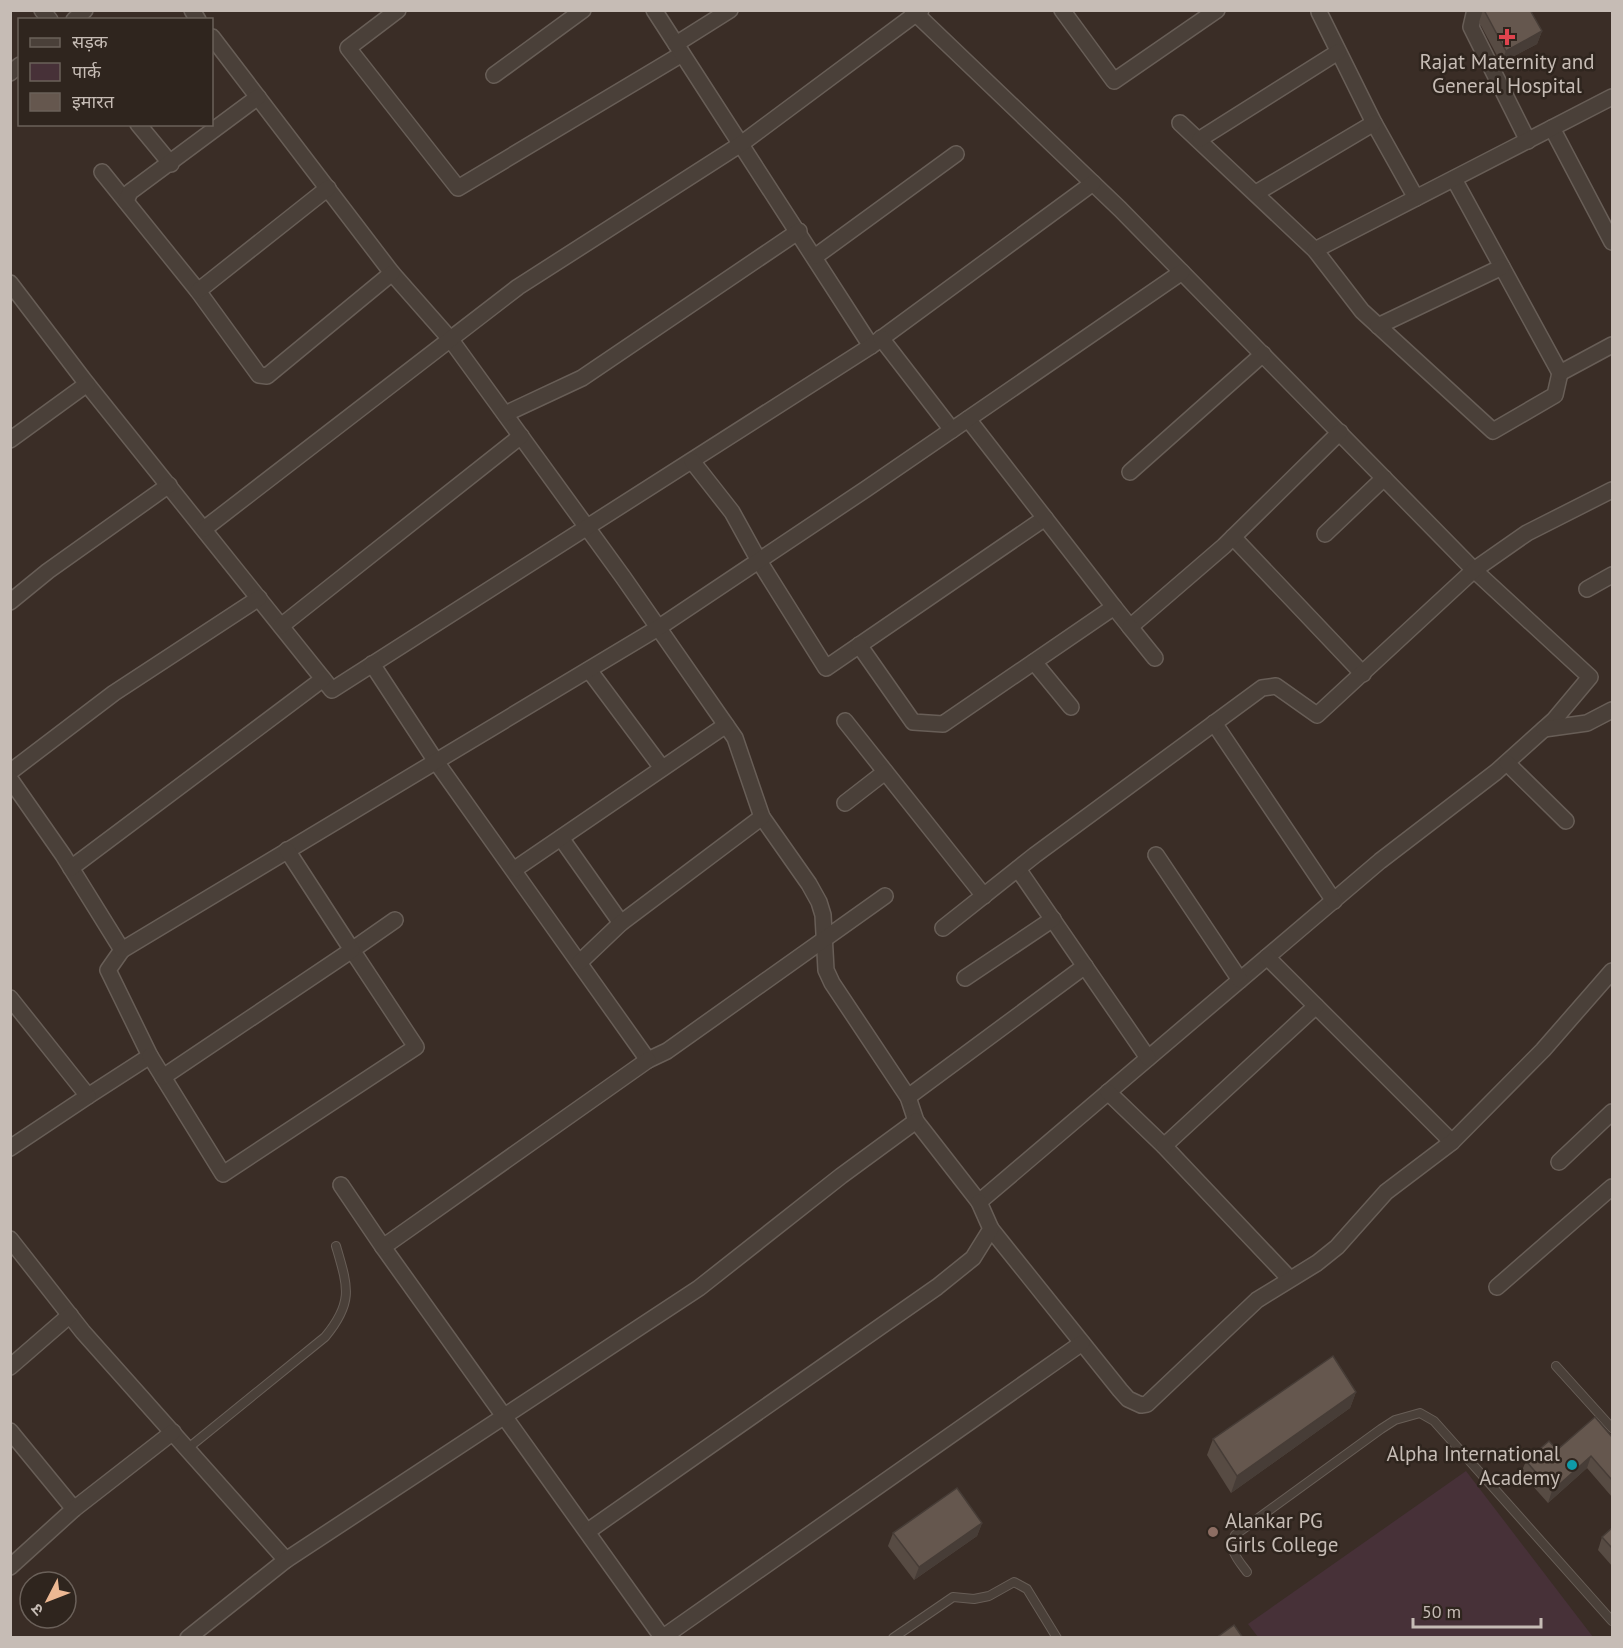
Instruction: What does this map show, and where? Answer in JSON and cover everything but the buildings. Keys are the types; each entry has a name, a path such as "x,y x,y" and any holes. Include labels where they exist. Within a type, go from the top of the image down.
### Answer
{"street":[{"path":"398,10 348,48 458,188 679,49 730,10"},
{"path":"494,75 583,10"},
{"path":"654,10 799,231 876,342 952,430"},
{"path":"1062,11 1114,81 1217,10"},
{"path":"1481,10 1474,14 1471,27 1528,141"},
{"path":"204,529 518,287 741,144 916,12 1093,183 1474,570 1590,677 1544,729 1507,763 1334,901 979,1202"},
{"path":"1319,12 1374,123 1416,198"},
{"path":"213,38 392,273 451,340 726,724 735,738 762,817 814,893 823,915 825,970 832,983 868,1033 908,1097 916,1121 979,1202 992,1229 1128,1399 1140,1406 1147,1404 1257,1300 1324,1258 1386,1192 1452,1142 1543,1050 1612,971"},
{"path":"1200,139 1338,52"},
{"path":"126,201 130,192 171,164 258,97"},
{"path":"1315,250 1612,97"},
{"path":"1180,123 1200,139 1315,250 1362,311 1493,431 1556,395 1560,373 1454,179"},
{"path":"1256,193 1374,123"},
{"path":"140,126 171,164"},
{"path":"1552,128 1612,242"},
{"path":"816,256 956,154"},
{"path":"102,172 198,291 259,375 267,376 392,273"},
{"path":"10,283 87,384 332,690 876,342 1093,183"},
{"path":"198,291 328,188"},
{"path":"505,414 582,378 799,231"},
{"path":"1378,326 1502,267"},
{"path":"287,850 416,1047 222,1174 150,1056 108,970 122,950 394,785 437,763 658,628 969,419 1182,272"},
{"path":"1560,373 1612,345"},
{"path":"1130,472 1263,354"},
{"path":"10,440 87,384"},
{"path":"969,419 1155,658"},
{"path":"1130,627 1233,537 1340,432"},
{"path":"281,626 520,436"},
{"path":"692,461 732,512 759,561 826,668 1045,518"},
{"path":"1325,534 1384,478"},
{"path":"10,602 48,570 169,485"},
{"path":"943,928 1018,868 1262,687 1276,686 1317,715 1474,570 1527,532 1612,490"},
{"path":"1233,537 1363,674"},
{"path":"1587,589 1612,575"},
{"path":"10,772 114,693 259,598"},
{"path":"859,645 913,722 944,724 1114,607"},
{"path":"1034,662 1071,707"},
{"path":"372,664 437,763 515,869 648,1060"},
{"path":"589,670 662,768"},
{"path":"71,868 323,679"},
{"path":"1544,729 1587,723 1612,710"},
{"path":"845,721 984,896"},
{"path":"1214,723 1334,901"},
{"path":"515,869 726,724"},
{"path":"1507,763 1566,821"},
{"path":"845,802 885,772"},
{"path":"10,779 71,868 122,950"},
{"path":"580,962 621,923 762,817"},
{"path":"561,837 621,923"},
{"path":"1156,855 1240,980"},
{"path":"1018,868 1148,1058"},
{"path":"383,1247 648,1060 667,1051 825,941 885,896"},
{"path":"965,978 1053,919"},
{"path":"163,1077 394,920"},
{"path":"1267,957 1452,1142"},
{"path":"908,1097 1085,966"},
{"path":"10,998 88,1096"},
{"path":"1164,1146 1316,1006"},
{"path":"10,1148 150,1056"},
{"path":"1108,1092 1164,1146 1289,1278"},
{"path":"1559,1162 1612,1112"},
{"path":"188,1638 286,1560 505,1418 699,1288 916,1121"},
{"path":"341,1185 662,1637 1082,1343"},
{"path":"1497,1287 1612,1187"},
{"path":"588,1531 937,1287 973,1258 992,1229"},
{"path":"10,1239 70,1315 286,1560"},
{"path":"10,1367 70,1315"},
{"path":"10,1431 75,1509"},
{"path":"10,1567 75,1509 172,1432"}],"lane":[{"path":"187,1449 325,1337 340,1319 345,1303 346,1282 336,1246"},
{"path":"1556,1366 1612,1428"},
{"path":"1247,1572 1233,1552 1232,1541 1235,1535 1381,1429 1395,1420 1420,1413 1434,1421 1612,1622"},
{"path":"893,1638 953,1597 974,1599 989,1596 1014,1582 1027,1589 1057,1638"}],"green space":[{"path":"1466,1471 1593,1637 1258,1637 1248,1624"}],"place":[{"name":"Rajat Maternity and General Hospital","path":"1507,37"},
{"name":"Alpha International Academy","path":"1572,1465"},
{"name":"Alankar PG Girls College","path":"1213,1532"}]}
